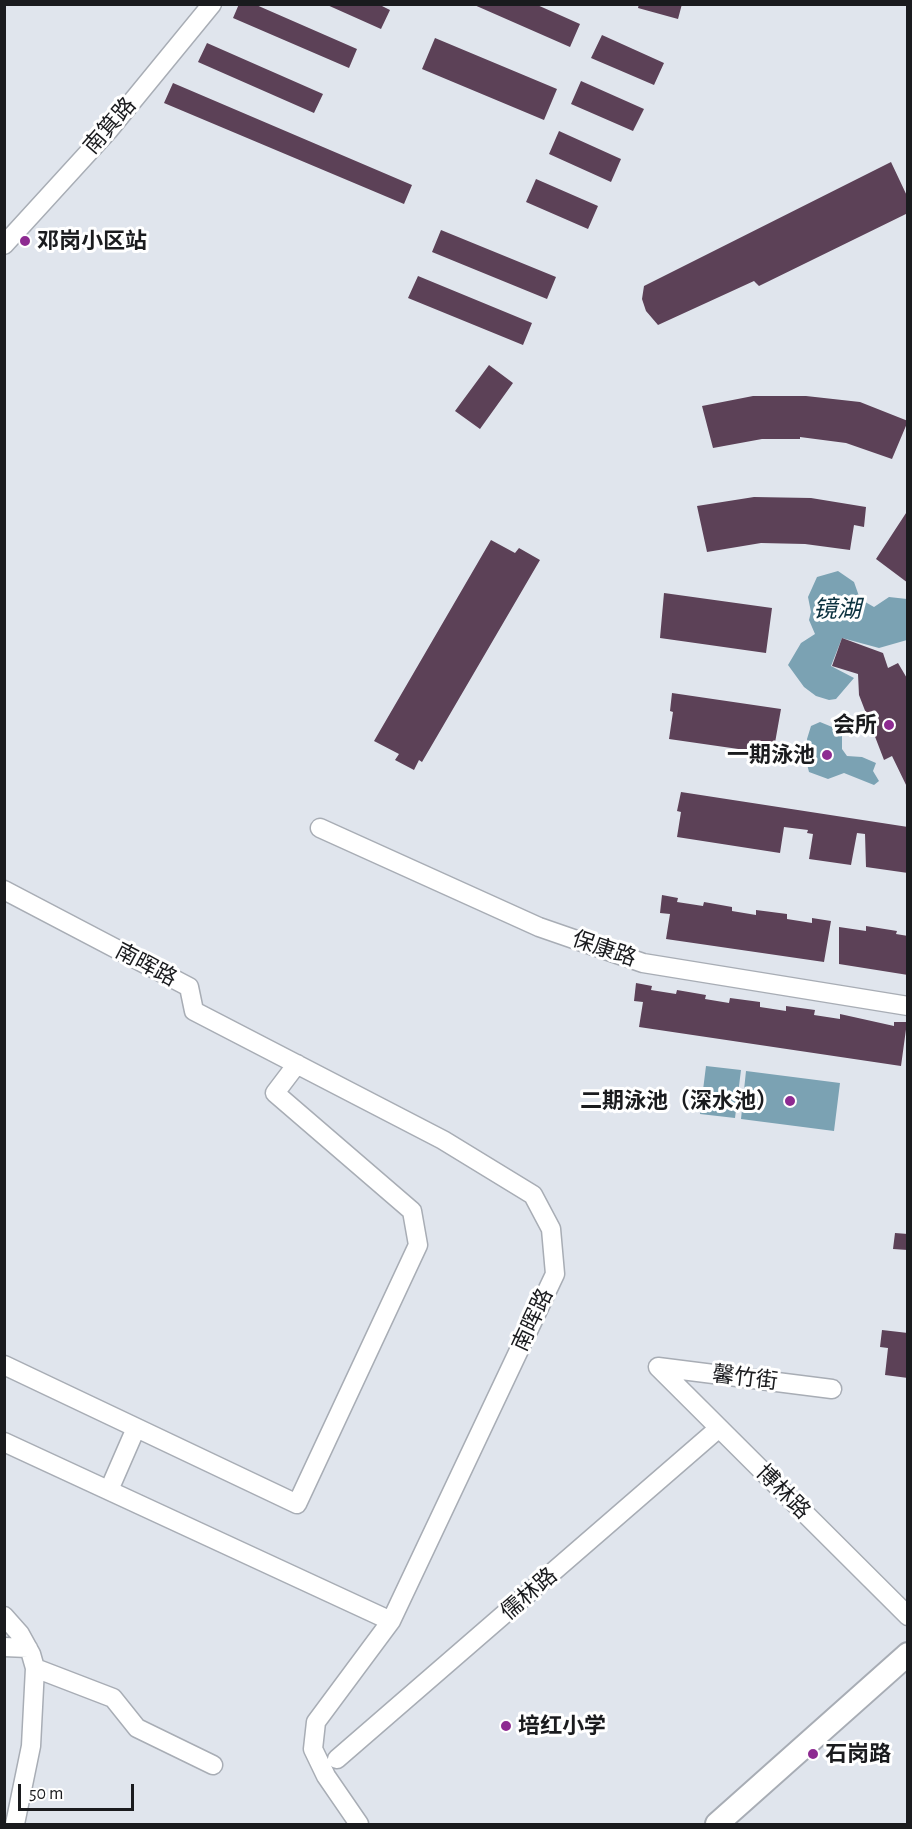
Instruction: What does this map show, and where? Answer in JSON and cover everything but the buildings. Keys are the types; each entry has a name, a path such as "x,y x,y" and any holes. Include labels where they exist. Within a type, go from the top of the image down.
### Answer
{"street":[{"name":"南箕路","path":"4,245 108,131 212,4"},
{"name":"保康路","path":"320,828 539,927 643,963 908,1006"},
{"name":"南晖路","path":"4,890 189,987 194,1011 443,1140 533,1195 551,1229 555,1274 391,1620 316,1722 313,1749 326,1776 358,1824"},
{"path":"4,1365 297,1504 418,1245 412,1211 275,1093 297,1064"},
{"name":"馨竹街","path":"658,1367 832,1389"},
{"name":"博林路","path":"658,1367 908,1616"},
{"path":"109,1490 136,1428"},
{"name":"儒林路","path":"338,1759 719,1428"},
{"path":"4,1442 391,1620"},
{"path":"4,1616 28,1648 35,1668 31,1746 15,1824"},
{"path":"4,1647 28,1648"},
{"path":"717,1824 908,1654"},
{"path":"35,1668 112,1698 137,1728 213,1765"}],"water":[{"name":"镜湖","path":"838,571 854,582 860,599 874,607 889,597 907,599 907,640 879,648 842,638 831,666 854,678 836,699 829,700 816,696 804,687 788,665 801,643 815,634 809,620 811,612 808,597 817,577"},
{"name":"一期泳池","path":"820,722 842,731 842,749 847,756 862,757 876,763 873,771 879,781 874,785 844,773 828,779 809,772 806,760 809,753 807,739 811,726"},
{"path":"706,1066 741,1070 735,1118 700,1114"},
{"name":"二期泳池（深水池）","path":"746,1071 840,1083 834,1131 741,1119"}],"place":[{"name":"邓岗小区站","path":"25,241"},
{"name":"会所","path":"889,725"},
{"name":"一期泳池","path":"827,755"},
{"name":"二期泳池（深水池）","path":"790,1101"},
{"name":"培红小学","path":"506,1726"},
{"name":"石岗路","path":"813,1754"}]}
